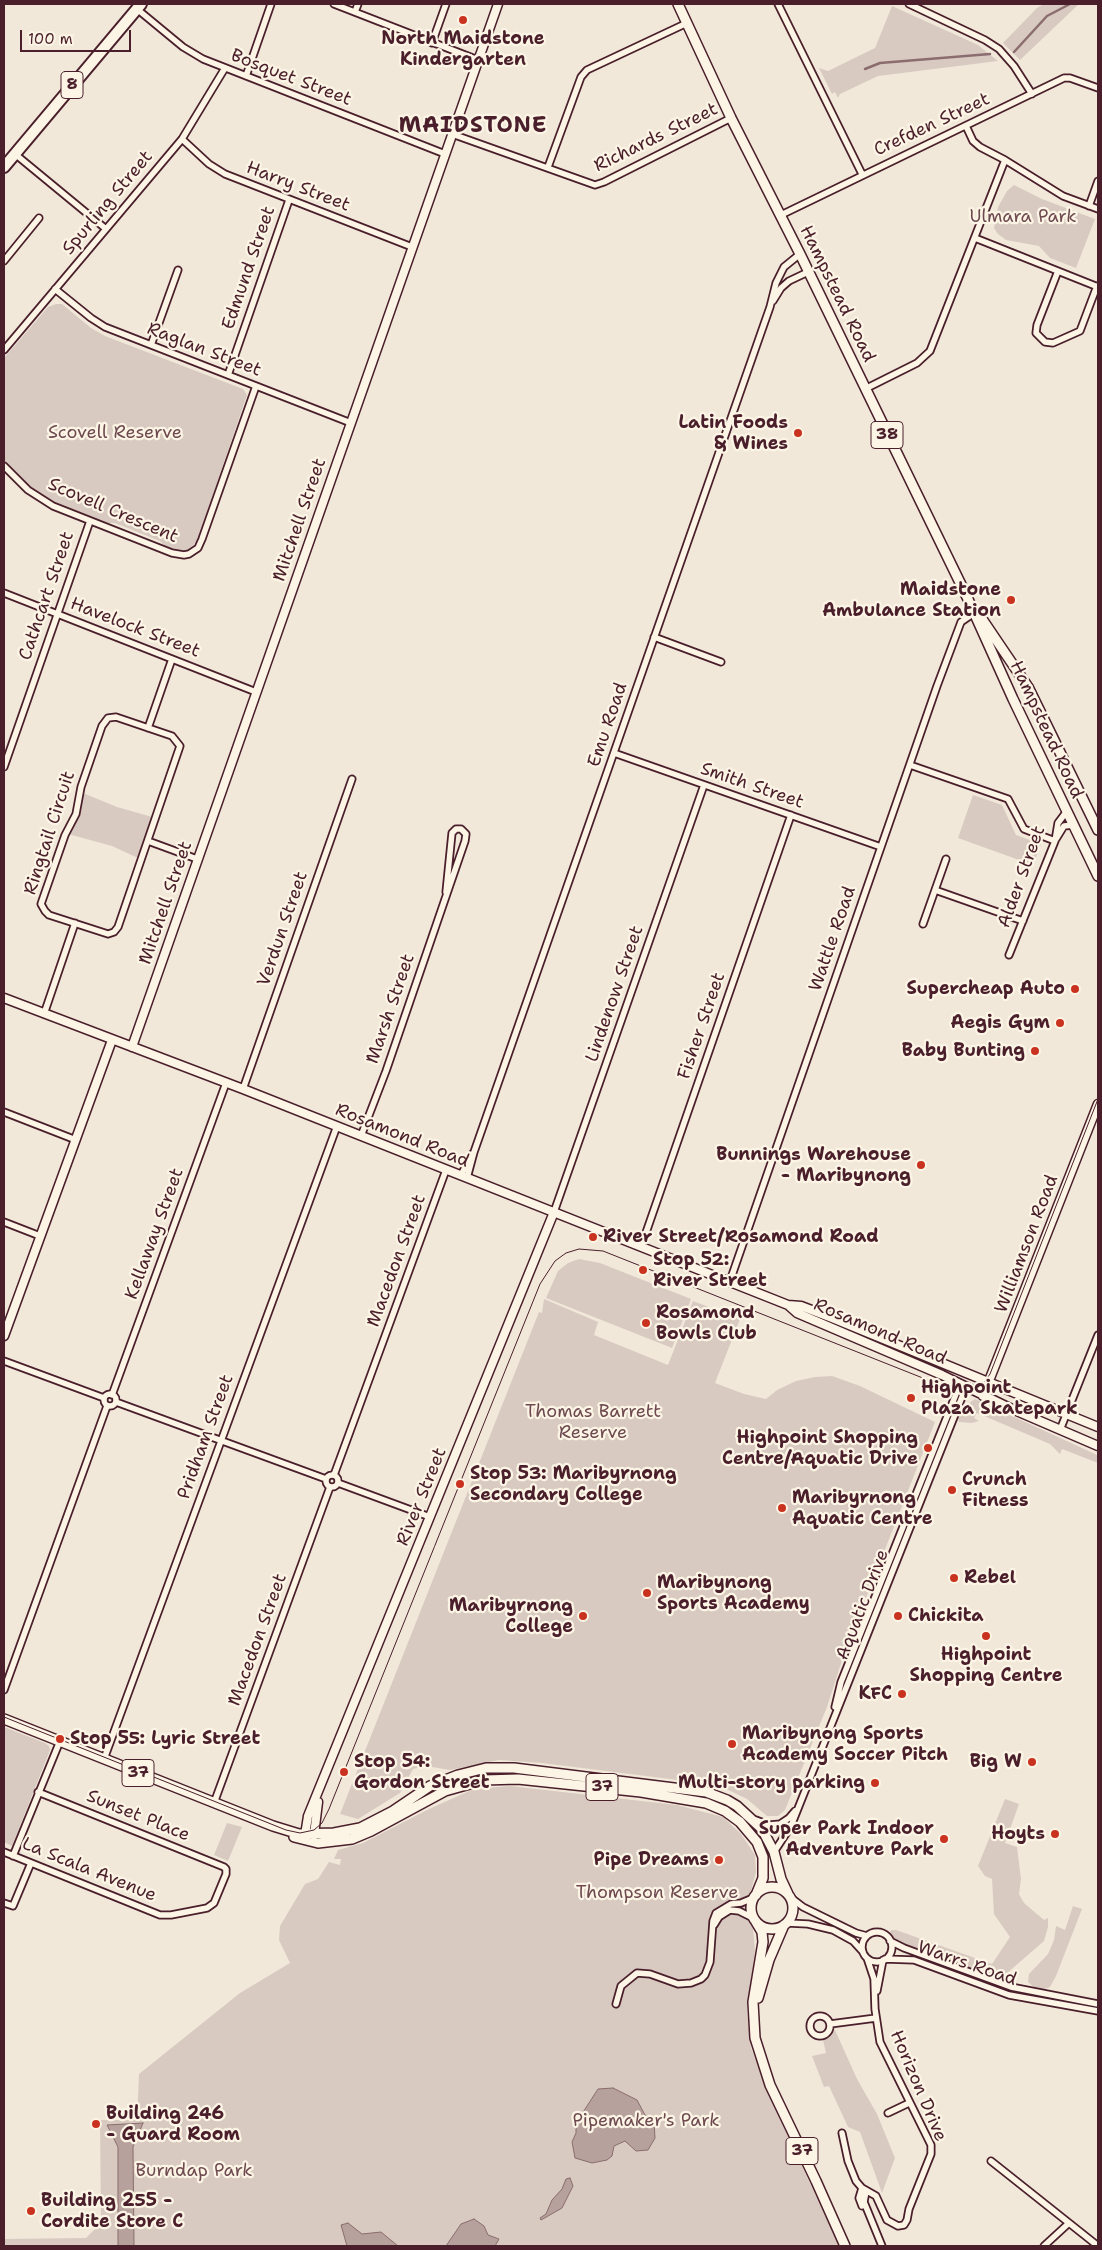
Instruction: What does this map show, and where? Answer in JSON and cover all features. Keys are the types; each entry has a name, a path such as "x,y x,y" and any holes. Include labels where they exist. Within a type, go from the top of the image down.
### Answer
{"highway":[{"name":"8","path":"4,167 139,6"}],"main road":[{"name":"Hampstead Road","path":"678,4 731,118 781,215 967,597 1013,699 1098,876"},
{"name":"Hampstead Road","path":"967,597 1027,687 1098,830"},
{"name":"37","path":"4,1718 273,1826 309,1838 336,1843 357,1837 445,1791 477,1781 518,1779 641,1792 706,1803 734,1816 757,1842 763,1857 764,1873 761,1885 754,1896 751,1910 763,1937 752,2013 755,2038 770,2085 816,2181 844,2246"},
{"name":"37","path":"309,1838 360,1828 392,1811 430,1786 486,1768 514,1768 706,1792 728,1800 753,1818 762,1829 774,1852 781,1879 793,1908 770,1960 759,1993 757,2029 760,2056"},
{"path":"430,1786 445,1791"},
{"path":"754,1896 766,1888 772,1887 783,1890 789,1896"},
{"path":"755,1920 769,1929 785,1924"}],"street":[{"path":"246,76 271,4"},
{"path":"334,4 478,60"},
{"path":"355,12 358,4"},
{"path":"432,43 446,4"},
{"name":"Mitchell Street","path":"132,1047 498,4"},
{"path":"778,4 862,174"},
{"path":"909,4 985,40 999,49 1012,64 1032,94"},
{"name":"Bosquet Street","path":"139,6 183,47 203,59 445,154"},
{"path":"548,167 581,77 587,70 687,23"},
{"name":"Spurling Street","path":"4,350 182,139 226,68"},
{"name":"Crefden Street","path":"781,215 862,174 1064,78 1070,78 1098,88"},
{"name":"Richards Street","path":"452,134 596,184 604,182 731,118"},
{"path":"966,126 973,141 980,147 1005,160 1063,196 1098,209"},
{"name":"Harry Street","path":"182,139 209,164 225,174 412,247"},
{"path":"15,154 106,229"},
{"path":"865,388 917,363 930,351 1005,160"},
{"path":"1089,206 1098,181"},
{"name":"Edmund Street","path":"228,375 289,200"},
{"path":"4,260 40,218"},
{"path":"975,238 1098,286 1080,331 1053,343 1045,342 1036,333 1037,325 1058,271"},
{"name":"Emu Road","path":"464,1177 770,307 779,273 800,254"},
{"path":"151,345 178,270"},
{"name":"Emu Road","path":"770,307 781,288 789,281 808,272"},
{"name":"Raglan Street","path":"55,289 97,322 350,423"},
{"name":"Scovell Crescent","path":"4,466 16,480 41,500 178,555 184,555 195,551 202,539 256,386"},
{"name":"Cathcart Street","path":"4,767 90,521"},
{"name":"Havelock Street","path":"4,593 256,692"},
{"name":"Wattle Road","path":"730,1281 960,625 965,618 974,613"},
{"path":"654,638 721,662"},
{"path":"148,728 172,659"},
{"name":"Ringtail Circuit","path":"116,717 148,728 172,736 180,746 116,930 111,934 104,933 44,911 42,901 65,835 76,814 81,787 102,726 108,718 116,717"},
{"name":"Smith Street","path":"614,753 881,847"},
{"path":"910,765 1008,799 1024,829 1055,841 1064,826 1074,825"},
{"name":"Verdun Street","path":"243,1089 352,778"},
{"name":"Lindenow Street","path":"554,1212 704,785"},
{"name":"Alder Street","path":"1009,955 1055,841 1058,824 1067,811"},
{"name":"Fisher Street","path":"641,1247 791,815"},
{"name":"Marsh Street","path":"361,1136 439,919 446,892 466,837 461,829 456,829 452,833 446,892"},
{"path":"148,841 197,860"},
{"path":"924,924 946,859"},
{"path":"936,890 1023,921"},
{"path":"44,1014 75,923"},
{"name":"Rosamond Road","path":"4,998 243,1089 730,1281 788,1305 798,1313 1098,1446"},
{"path":"4,1332 112,1040"},
{"name":"Kellaway Street","path":"112,1394 226,1083"},
{"name":"Williamson Road","path":"983,1396 1098,1104"},
{"path":"4,1112 76,1140"},
{"name":"Pridham Street","path":"104,1759 337,1126"},
{"name":"Macedon Street","path":"334,1475 446,1170"},
{"name":"River Street","path":"309,1838 319,1793 554,1212"},
{"path":"4,1222 40,1236"},
{"name":"Rosamond Road","path":"788,1305 801,1306 817,1312 1098,1428"},
{"path":"1060,1430 1098,1335"},
{"path":"4,1361 104,1398 107,1406 4,1690"},
{"name":"Aquatic Drive","path":"774,1852 791,1826 834,1716 836,1699 845,1673 968,1373"},
{"path":"104,1398 112,1394 116,1402 326,1480 330,1487 338,1484 430,1517"},
{"path":"107,1406 112,1406 116,1402"},
{"path":"326,1480 334,1475 338,1478 338,1484"},
{"name":"Macedon Street","path":"214,1803 330,1487"},
{"path":"13,1856 60,1741"},
{"name":"Sunset Place","path":"38,1792 226,1869"},
{"name":"Aquatic Drive","path":"753,1818 769,1825 780,1824 789,1818 798,1807"},
{"name":"La Scala Avenue","path":"4,1852 107,1895 165,1916 212,1905 225,1877 226,1869"},
{"path":"4,1903 13,1906 31,1864"},
{"path":"616,2004 621,1986 637,1973 650,1974 678,1984 691,1983 701,1979 705,1975 710,1962 714,1917 720,1909 754,1896"},
{"path":"789,1896 803,1907 856,1933 867,1936"},
{"path":"712,1931 716,1920 730,1910 739,1911 755,1920"},
{"path":"785,1924 817,1926 834,1930 853,1941 866,1956 875,1962 884,1960 891,1951 890,1941 882,1933 874,1932 867,1936 862,1944 866,1956"},
{"name":"Warrs Road","path":"890,1941 904,1948 1010,1987 1098,2004"},
{"name":"Horizon Drive","path":"842,2132 852,2174 864,2189 877,2197 887,2220 899,2226 906,2222 931,2150 928,2140 880,2042 876,2018 874,1978 866,1956"},
{"name":"Horizon Drive","path":"876,2018 877,1992 884,1960"},
{"name":"Warrs Road","path":"884,1960 914,1960 1009,1995 1098,2011"},
{"name":"Horizon Drive","path":"830,2024 876,2018"},
{"path":"888,2113 909,2103"},
{"path":"992,2161 1098,2246"},
{"name":"Horizon Drive","path":"864,2189 863,2201 882,2246"},
{"path":"1044,2246 1069,2223"}],"green space":[{"path":"1044,4 1079,4 1020,60 1003,43 1037,8"},
{"path":"892,6 978,45 998,61 878,76 840,94 838,98 835,92 832,94 819,68 828,71 875,48"},
{"name":"Ulmara Park","path":"1014,185 1042,199 1095,219 1076,268 1050,258 1039,246 1006,240 998,234 994,228 998,207 1007,191"},
{"name":"Scovell Reserve","path":"62,304 91,328 105,336 243,389 247,395 197,541 188,550 175,550 165,546 160,541 115,523 105,523 56,503 32,488 15,474 4,460 4,358 48,307"},
{"path":"83,793 117,807 152,817 138,858 112,846 68,834 80,814"},
{"path":"973,795 1002,805 1016,835 1041,844 1033,865 958,838"},
{"name":"Rosamond Bowls Club","path":"579,1259 600,1263 691,1299 672,1348 546,1298 558,1271 568,1263"},
{"name":"Maribynong Sports Academy","path":"544,1299 598,1322 594,1335 668,1365 693,1301 740,1319 715,1383 744,1394 766,1399 777,1390 796,1381 832,1376 860,1386 935,1422 844,1654 827,1707 785,1810 778,1816 767,1816 747,1799 718,1785 542,1763 499,1760 450,1770 426,1766 413,1769 400,1793 358,1819 340,1814 539,1312 542,1313"},
{"path":"975,1399 1095,1454 1098,1456 1098,1463 1062,1449 1060,1454 1050,1444 977,1413 974,1418 979,1421 972,1423 959,1422 958,1417 962,1408"},
{"path":"4,1727 45,1743 49,1746 50,1750 12,1846 4,1842"},
{"path":"510,1786 677,1805 723,1817 741,1834 755,1855 756,1872 746,1909 753,1928 755,1951 747,2010 751,2048 780,2119 839,2246 4,2246 4,2239 86,2238 101,2223 100,2120 137,2120 139,2074 240,1993 290,1963 279,1940 280,1926 305,1884 318,1879 329,1862 340,1865 341,1859 334,1859 338,1850 363,1843 429,1809 474,1789"},
{"path":"1005,1799 1019,1804 1005,1843 1017,1847 1021,1879 1019,1894 1024,1903 1044,1920 1048,1918 1048,1927 1044,1941 1006,1974 997,1979 904,1946 893,1939 890,1932 891,1930 896,1930 992,1964 1010,1937 994,1914 992,1879 985,1876 978,1866"},
{"path":"227,1823 242,1827 228,1861 214,1855"},
{"path":"1073,1906 1082,1909 1056,1976 1050,1987 1038,1991 1028,1982 1029,1974 1048,1954 1054,1940 1056,1926 1065,1930"},
{"path":"835,2030 857,2079 877,2114 895,2158 882,2193 860,2132 848,2127 829,2086 824,2087 812,2056 826,2053 823,2040 830,2037"}],"shaded area":[{"path":"613,2088 637,2100 645,2115 654,2122 655,2138 648,2150 636,2151 625,2141 614,2146 612,2156 607,2160 592,2163 575,2158 572,2142 576,2133 576,2123 598,2089"},
{"path":"143,2123 133,2147 134,2246 118,2246 118,2147 107,2125"},
{"path":"570,2178 573,2186 562,2208 541,2220 540,2218 546,2214 552,2200 562,2189 566,2179"},
{"path":"474,2219 484,2226 488,2235 499,2239 495,2246 446,2246 461,2224"},
{"path":"348,2223 362,2234 381,2232 398,2246 347,2246 341,2225"}],"waterway":[{"path":"1014,52 1047,16 1070,4"},
{"path":"865,69 880,63 990,54"}],"tram line":[{"path":"4,1717 286,1830 300,1833 314,1830 322,1823 329,1809 540,1284 555,1261 566,1253 579,1249 603,1251 953,1390 970,1392 983,1384 990,1374 1098,1099"}],"place":[{"name":"North Maidstone Kindergarten","path":"463,20"},
{"name":"Latin Foods & Wines","path":"798,433"},
{"name":"Maidstone Ambulance Station","path":"1011,600"},
{"name":"Supercheap Auto","path":"1075,989"},
{"name":"Aegis Gym","path":"1060,1023"},
{"name":"Baby Bunting","path":"1035,1051"},
{"name":"Bunnings Warehouse - Maribynong","path":"921,1165"},
{"name":"River Street/Rosamond Road","path":"593,1237"},
{"name":"Stop 52: River Street","path":"643,1270"},
{"name":"Rosamond Bowls Club","path":"646,1323"},
{"name":"Highpoint Plaza Skatepark","path":"911,1398"},
{"name":"Highpoint Shopping Centre/Aquatic Drive","path":"928,1448"},
{"name":"Stop 53: Maribyrnong Secondary College","path":"460,1484"},
{"name":"Crunch Fitness","path":"952,1490"},
{"name":"Maribyrnong Aquatic Centre","path":"782,1508"},
{"name":"Rebel","path":"954,1578"},
{"name":"Maribynong Sports Academy","path":"647,1593"},
{"name":"Maribyrnong College","path":"583,1616"},
{"name":"Chickita","path":"898,1616"},
{"name":"Highpoint Shopping Centre","path":"986,1636"},
{"name":"KFC","path":"902,1694"},
{"name":"Stop 55: Lyric Street","path":"60,1739"},
{"name":"Maribynong Sports Academy Soccer Pitch","path":"732,1744"},
{"name":"Big W","path":"1032,1762"},
{"name":"Stop 54: Gordon Street","path":"344,1772"},
{"name":"Multi-story parking","path":"875,1783"},
{"name":"Hoyts","path":"1055,1834"},
{"name":"Super Park Indoor Adventure Park","path":"944,1839"},
{"name":"Pipe Dreams","path":"719,1860"},
{"name":"Building 246 - Guard Room","path":"96,2124"},
{"name":"Building 255 - Cordite Store C","path":"31,2211"}],"district":[{"name":"MAIDSTONE","path":"473,126"}],"park label":[{"name":"Thomas Barrett Reserve","path":"593,1422"},
{"name":"Thompson Reserve","path":"657,1893"},
{"name":"Pipemaker's Park","path":"646,2121"},
{"name":"Burndap Park","path":"194,2171"}]}
